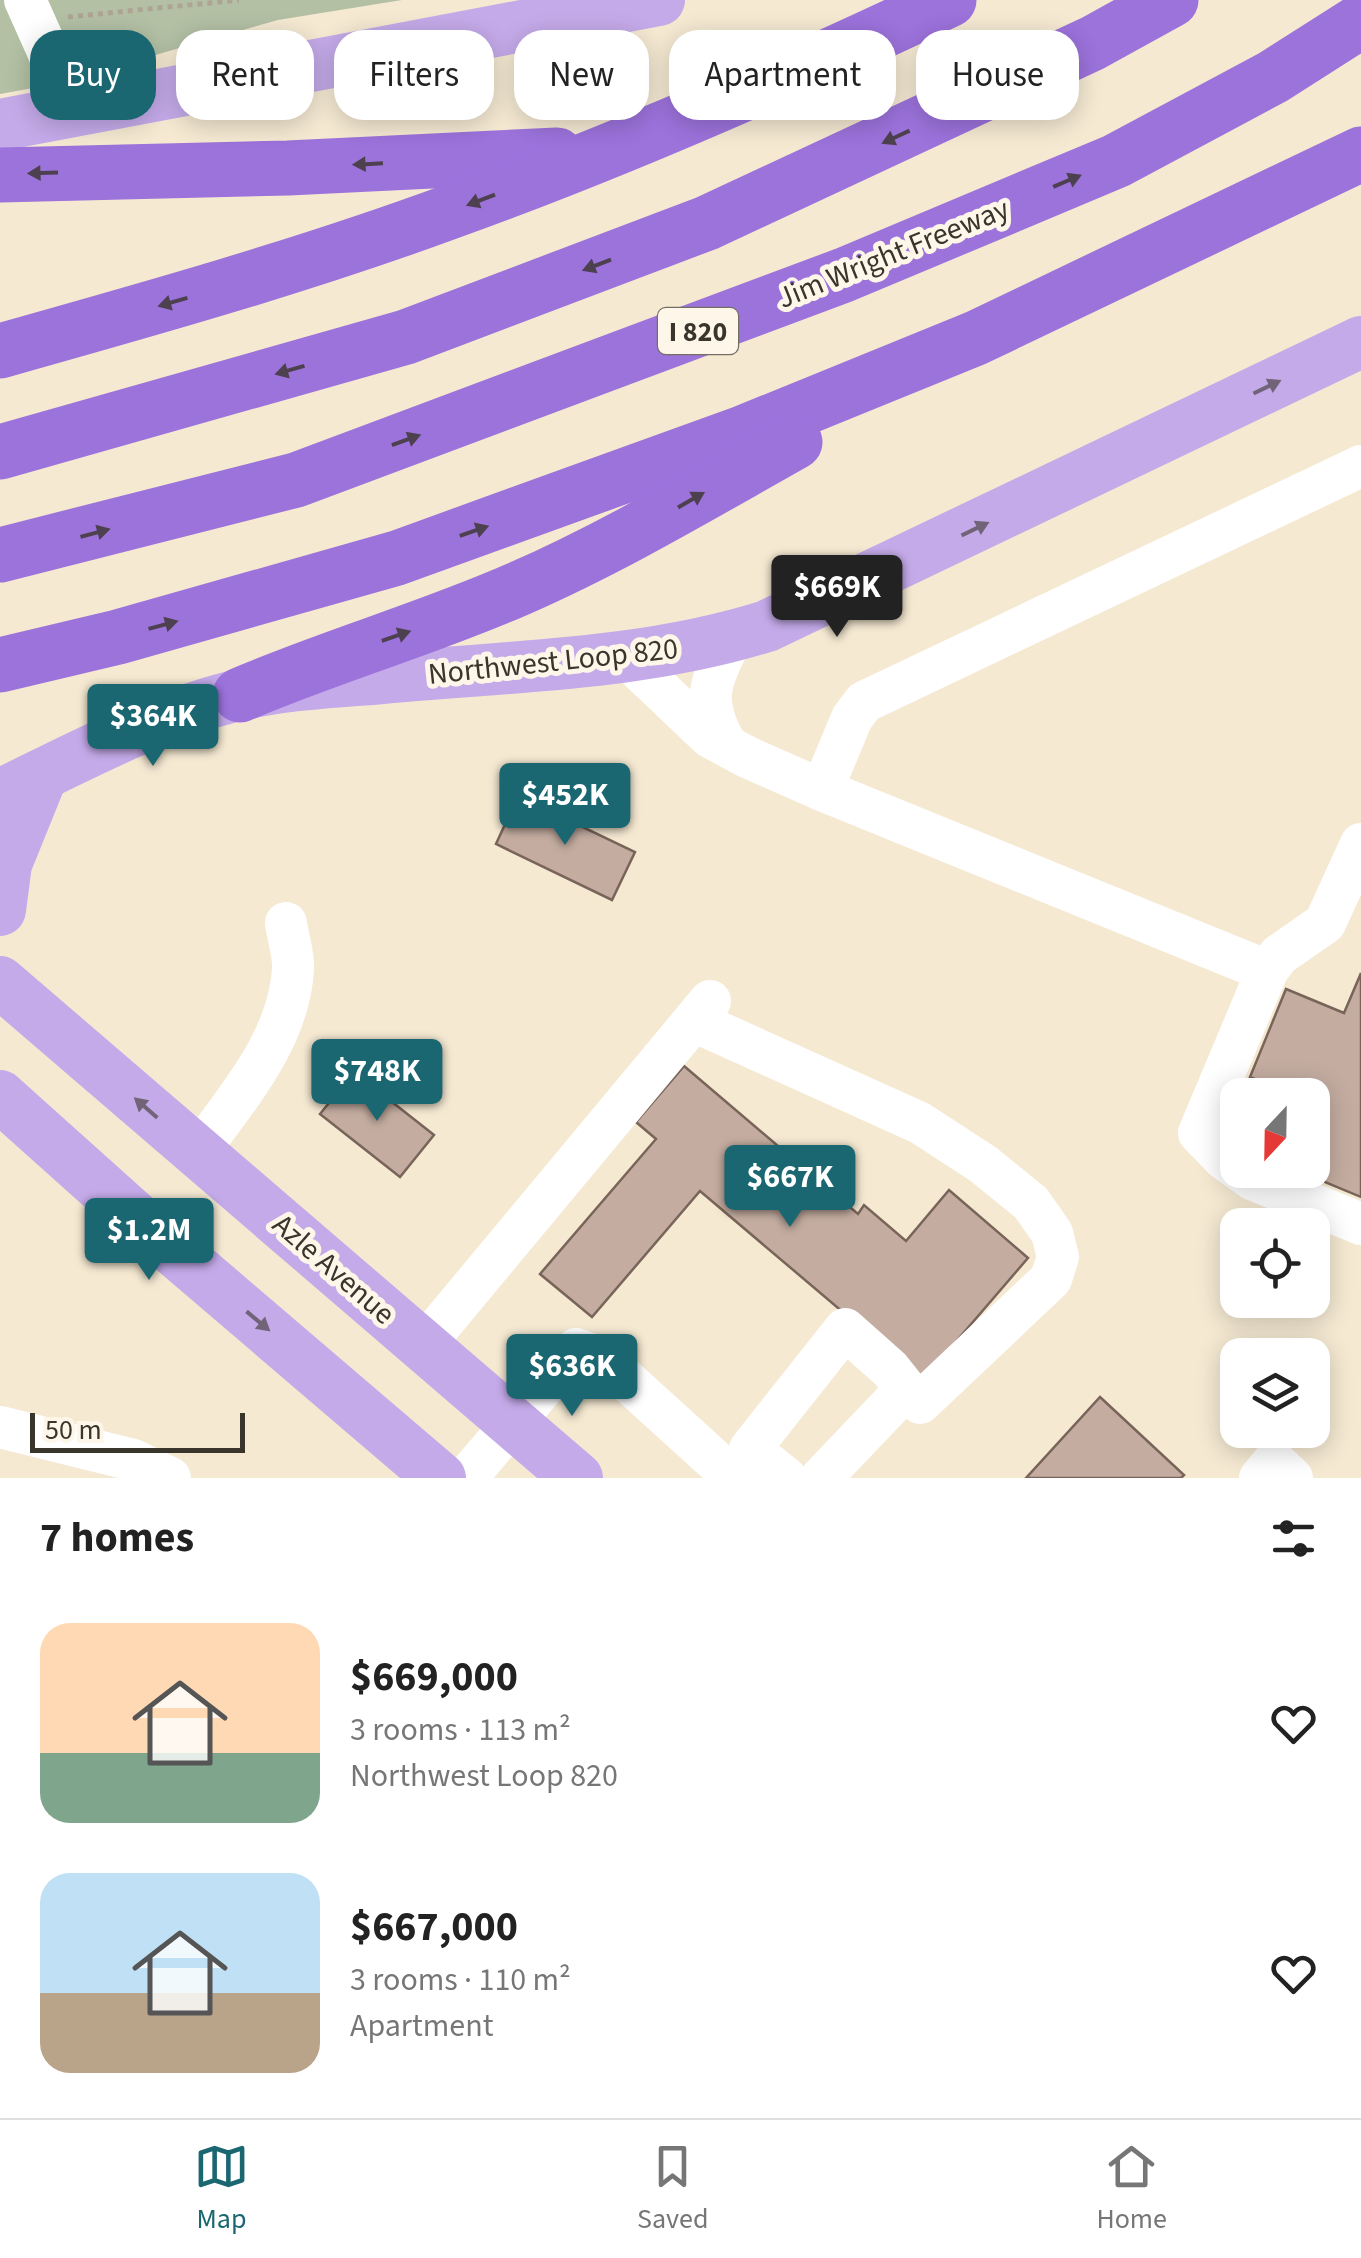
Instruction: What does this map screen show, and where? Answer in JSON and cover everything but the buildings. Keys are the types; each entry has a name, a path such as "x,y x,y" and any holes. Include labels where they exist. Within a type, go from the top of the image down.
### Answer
{"highway":[{"path":"0,352 339,250 455,210 798,72 949,0"},
{"path":"0,452 406,337 707,223 1093,43 1171,0"},
{"name":"Jim Wright Freeway","path":"0,555 296,480 844,275 1116,161 1272,78 1361,21"},
{"path":"0,175 288,168 605,152"},
{"path":"0,665 188,618 397,558 745,432 976,338 1361,154"},
{"path":"240,694 316,663 459,614 598,551 930,368 976,338"}],"main road":[{"path":"156,96 660,0"},
{"path":"0,125 30,120"},
{"name":"Northwest Loop 820","path":"21,785 150,724 240,694 298,684 627,658 733,636 815,606 1361,342"},
{"path":"0,910 21,785"},
{"path":"0,936 16,996"},
{"name":"Azle Avenue","path":"16,996 578,1478"},
{"path":"0,1096 440,1478"}],"lane":[{"path":"822,790 852,718 864,702 1361,466"},
{"path":"726,746 714,726 709,700 715,673 733,636"},
{"path":"627,658 694,725 726,746 822,790 1267,971"},
{"path":"1361,844 1325,923 1280,955 1267,971 1199,1133 1224,1159 1252,1179 1361,1224"},
{"path":"198,1152 259,1067 284,1016 293,968 286,923"},
{"path":"423,1346 702,1011 920,1123 983,1164 1031,1202 1052,1233 1058,1257 1052,1278 920,1403 890,1369 845,1329 750,1449 759,1474"},
{"path":"466,1478 576,1350 602,1358 759,1474"},
{"path":"821,1478 906,1389"},
{"path":"0,1427 68,1462 133,1460 157,1475"},
{"path":"1260,1478 1274,1461 1292,1478"}],"path":[{"path":"30,10 239,0"}],"green space":[{"path":"0,0 402,0 278,20 243,30 176,30 176,49 156,55 156,30 30,30 30,89 0,94"}]}
